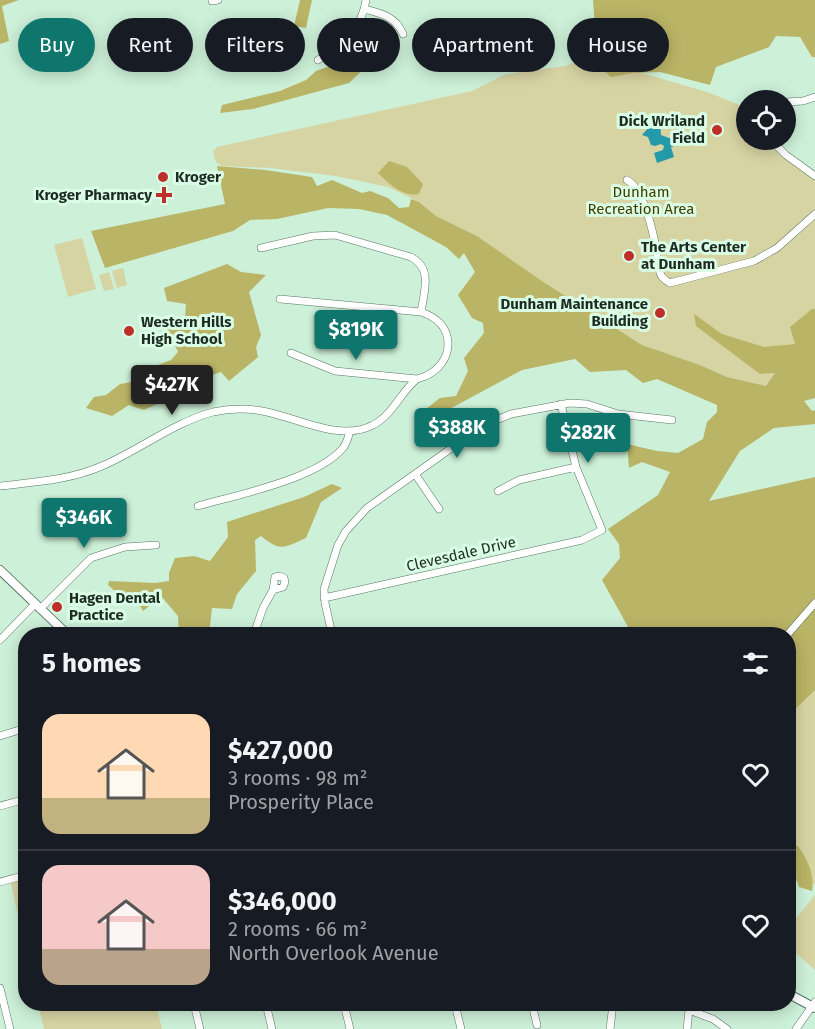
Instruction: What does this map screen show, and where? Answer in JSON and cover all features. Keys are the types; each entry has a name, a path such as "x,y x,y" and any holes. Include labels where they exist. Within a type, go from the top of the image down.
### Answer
{"main road":[{"path":"0,570 59,627"},
{"path":"796,997 814,1005"}],"street":[{"path":"361,18 366,0"},
{"path":"364,9 393,19 400,26 403,34"},
{"path":"796,102 815,97"},
{"path":"781,150 815,176"},
{"path":"627,180 632,182 639,193 649,218 659,269 669,283 754,261 777,248 815,214"},
{"path":"261,248 312,236 335,236 411,257 419,262 426,273 421,312"},
{"path":"280,299 421,312 434,317 442,325 448,346 440,366 417,379 335,371 291,353"},
{"path":"0,486 52,480 86,472 136,450 193,419 227,410 265,411 315,426 359,431 376,424 417,379"},
{"path":"330,627 324,598 325,582 338,545 351,523 368,508 493,420 561,404 579,403 618,414 672,420"},
{"path":"498,490 519,480 576,467 561,404"},
{"path":"198,506 306,474 340,451 347,443 350,431"},
{"name":"Clevesdale Drive","path":"324,598 582,540 602,530 576,467"},
{"path":"415,474 439,509"},
{"path":"0,640 91,558 125,547 156,545"},
{"path":"256,627 273,590"},
{"path":"794,627 815,603"},
{"path":"0,736 18,730"},
{"path":"0,806 18,801"},
{"path":"0,882 18,876"},
{"path":"0,988 10,1029"},
{"path":"796,1029 814,1005"},
{"path":"196,1011 200,1029"},
{"path":"268,1011 272,1029"},
{"path":"346,1011 350,1029"},
{"path":"457,1011 461,1029"},
{"path":"534,1011 537,1025"},
{"path":"610,1029 612,1011"},
{"path":"687,1029 689,1011"},
{"path":"692,1011 712,1019 727,1029"}],"green space":[{"name":"Dunham Recreation Area","path":"567,65 567,72 639,72 710,93 736,104 736,150 783,150 815,176 815,390 766,386 727,377 642,345 477,236 436,216 419,202 388,187 336,176 270,168 222,166 216,162 213,151 217,147 472,91 506,74 555,72 555,67"},
{"path":"82,238 96,289 68,297 54,245"},
{"path":"123,268 127,285 117,288 112,271"},
{"path":"109,272 114,289 104,291 99,275"},
{"path":"815,603 815,885 796,870 795,627"},
{"path":"18,877 18,916 10,879"},
{"path":"815,895 815,970 796,953 796,918"},
{"path":"40,1011 158,1011 162,1029 44,1029"}],"shaded area":[{"path":"0,0 19,0 2,6 9,41 0,44"},
{"path":"300,0 312,0 306,28 305,18 296,18"},
{"path":"593,0 815,0 815,57 812,57 800,37 776,36 769,47 716,67 710,85 660,72 669,72 669,18 594,18"},
{"path":"316,71 361,72 349,83 253,109 220,113 222,105 280,91 306,80"},
{"path":"605,72 660,72 633,73 611,77"},
{"path":"389,161 407,167 423,184 419,194 402,192 378,173"},
{"path":"217,166 312,177 317,186 332,180 362,193 370,191 388,198 399,208 409,207 411,199 419,202 436,216 477,236 642,345 727,377 766,386 775,373 760,374 696,326 694,314 722,334 764,347 795,344 790,327 815,309 815,398 804,401 812,411 815,410 815,424 774,428 740,451 709,501 815,477 815,690 796,708 796,627 628,627 602,580 620,558 619,544 608,529 658,495 670,472 642,462 629,468 627,444 678,453 703,439 707,422 717,412 717,405 657,379 643,383 626,370 590,372 575,359 522,370 429,420 422,412 440,398 456,396 468,371 464,358 484,333 483,323 472,318 458,295 475,272 464,253 459,259 446,247 387,215 359,209 328,208 277,219 250,220 233,231 105,268 91,231 225,204"},
{"path":"227,264 241,272 266,275 249,292 261,335 256,347 258,357 229,381 221,372 180,386 177,395 144,410 129,405 112,416 86,408 94,397 106,395 120,384 144,380 153,367 171,360 178,352 167,329 185,318 186,304 167,301 164,288"},
{"path":"332,484 342,488 321,502 306,538 283,547 261,536 255,540 256,571 237,594 232,609 212,608 210,627 179,627 178,616 161,596 143,611 139,604 126,600 108,585 109,581 155,583 169,581 169,573 175,558 194,556 210,561 228,537 227,522 304,497"},
{"path":"796,846 807,861 813,885 812,891 799,887 796,878"}],"water":[{"path":"660,124 661,135 669,138 676,137 679,145 671,147 674,157 657,163 654,153 663,150 664,146 651,145 648,137 642,135 651,125"}],"place":[{"name":"Dick Wriland Field","path":"717,130"},
{"name":"Kroger","path":"163,177"},
{"name":"Kroger Pharmacy","path":"164,195"},
{"name":"The Arts Center at Dunham","path":"629,256"},
{"name":"Dunham Maintenance Building","path":"660,313"},
{"name":"Western Hills High School","path":"129,331"},
{"name":"Hagen Dental Practice","path":"57,607"}]}
